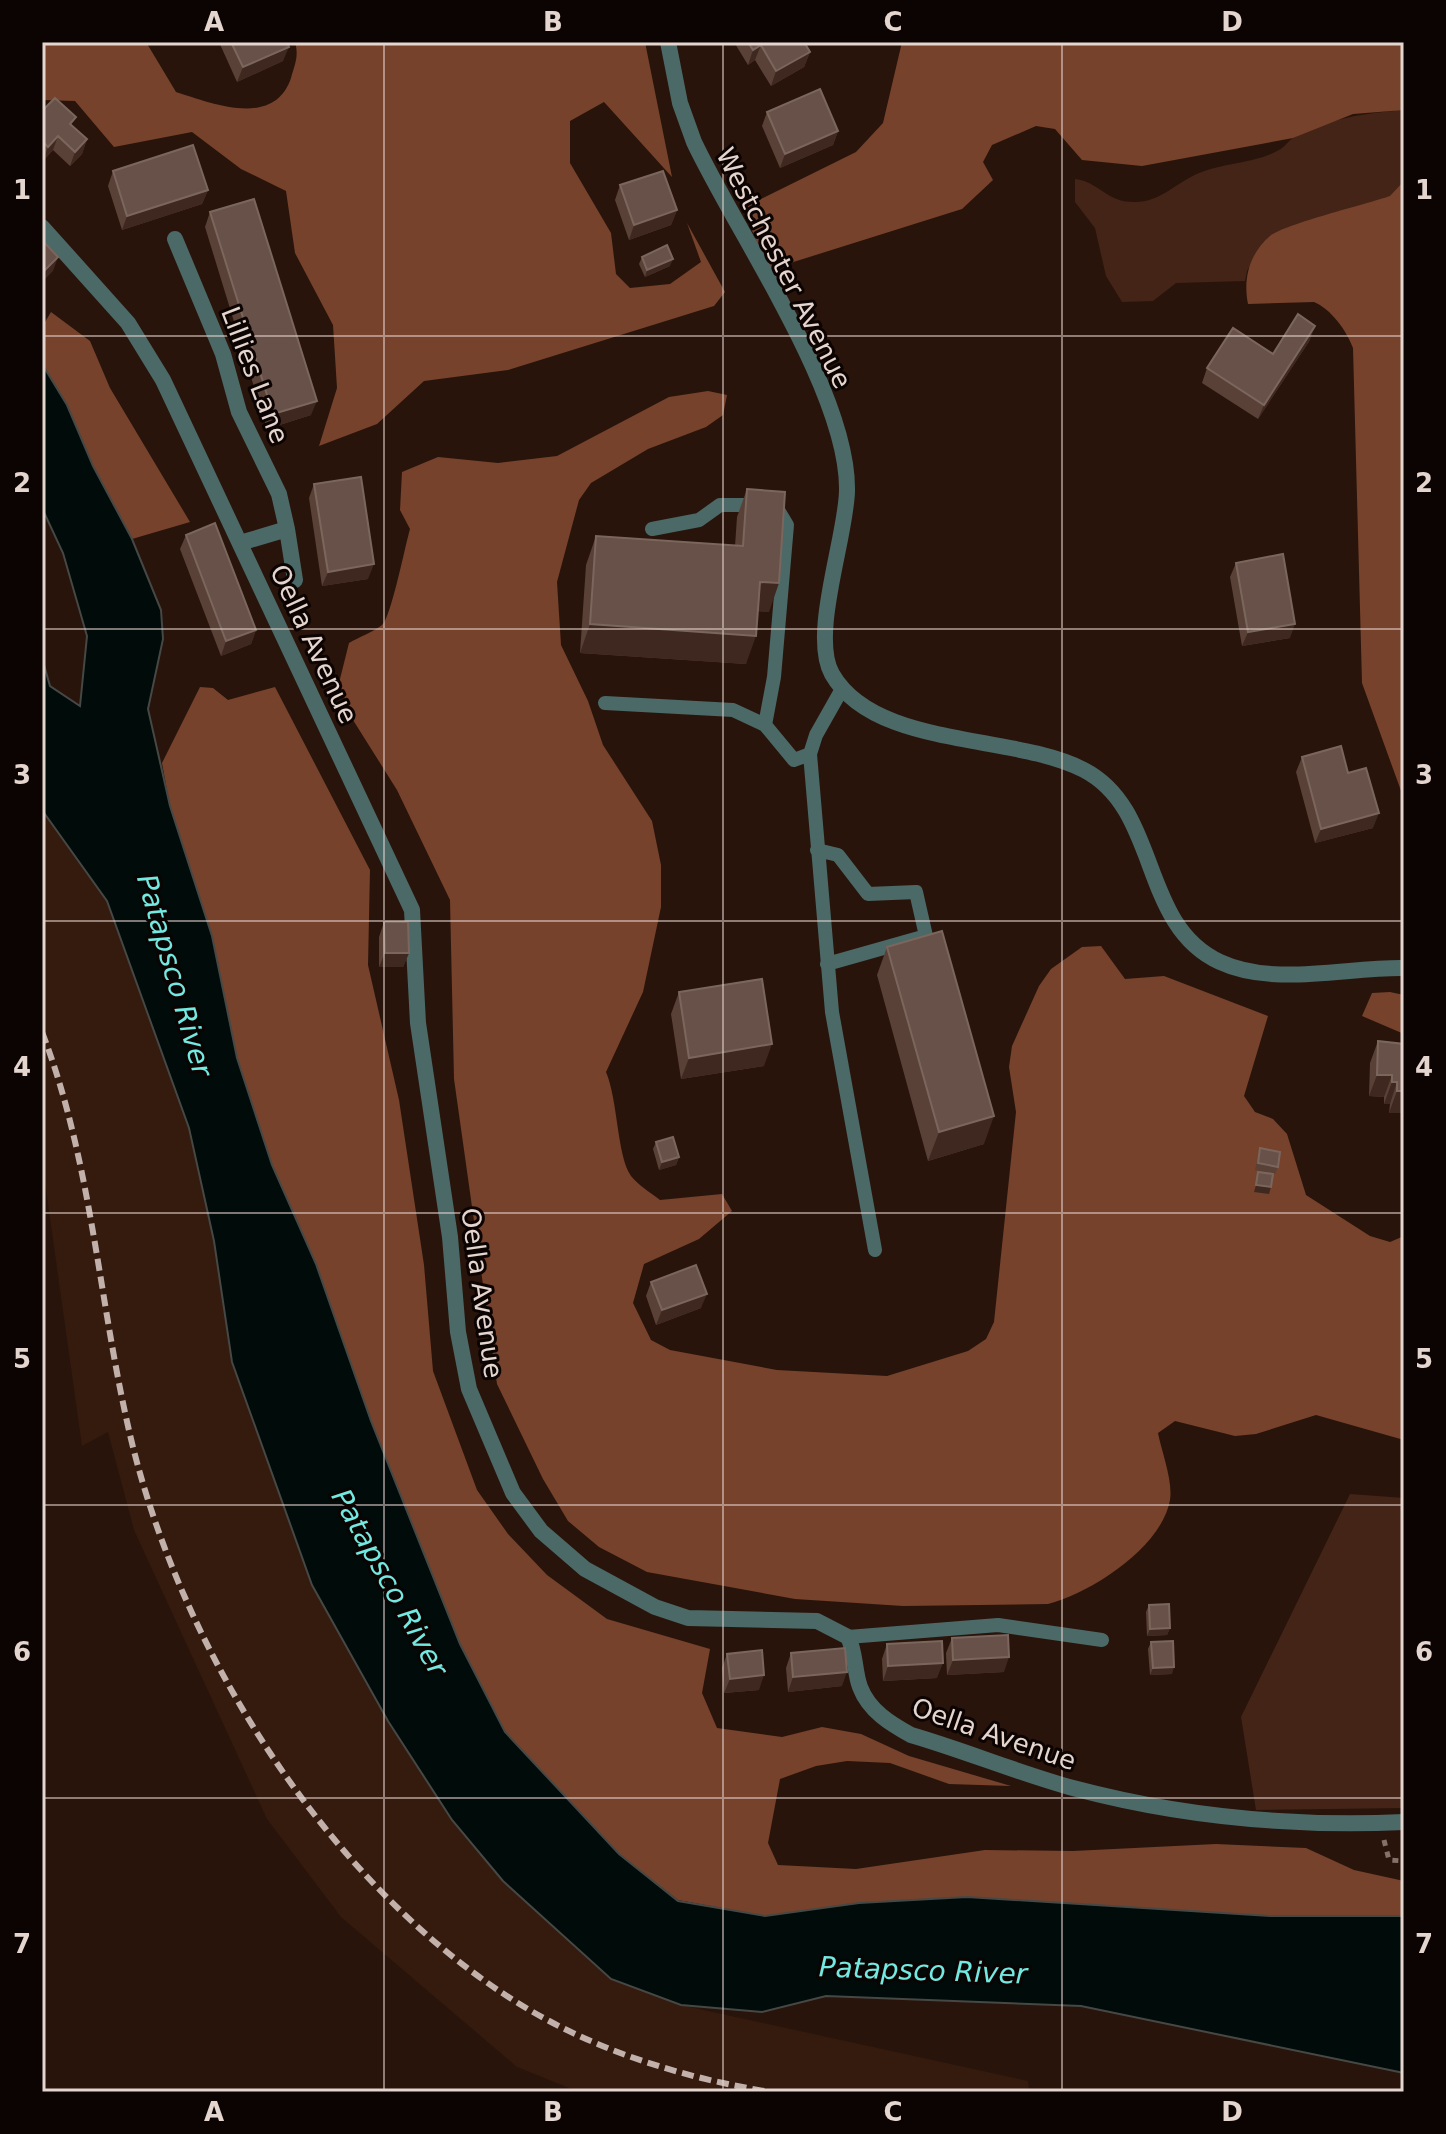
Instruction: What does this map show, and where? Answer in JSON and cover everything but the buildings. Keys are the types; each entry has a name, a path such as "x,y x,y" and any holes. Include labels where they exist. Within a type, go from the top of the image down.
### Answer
{"street":[{"name":"Westchester Avenue","path":"668,42 680,103 694,142 818,377 844,456 846,502 825,641 830,670 842,689"},
{"name":"Oella Avenue","path":"42,227 128,323 163,380 412,910 418,1023 450,1237 458,1332 469,1389 513,1493 541,1531 585,1569 655,1607 688,1618 817,1621 848,1637 860,1688 887,1722 911,1735 1074,1788 1221,1818 1314,1825 1404,1822"},
{"name":"Lillies Lane","path":"175,239 223,354 239,412 279,494 295,580"},
{"path":"240,543 287,529"},
{"path":"842,689 885,718 1065,762 1103,783 1133,822 1170,918 1193,945 1220,962 1251,972 1404,968"}],"lane":[{"path":"652,529 699,520 720,505 775,505 787,525 774,677 765,725"},
{"path":"842,689 816,735 810,754 832,1012 875,1250"},
{"path":"605,703 733,710 765,725 794,760 810,754"},
{"path":"817,850 838,855 868,894 916,892 926,936 827,964"},
{"path":"848,1637 998,1625 1102,1640"}],"path":[{"path":"1383,1823 1389,1860 1404,1861"}],"shaded area":[{"path":"42,42 146,42 176,92 223,106 256,108 271,103 283,94 295,64 295,42 645,42 672,177 604,102 570,121 570,163 611,233 616,274 630,288 670,284 701,262 687,223 725,292 714,306 508,370 424,381 377,424 319,446 337,388 333,325 295,253 286,191 241,169 192,132 114,147 75,101 42,100"},
{"path":"902,42 1404,42 1404,110 1353,114 1293,138 1142,166 1082,160 1055,129 1036,126 992,145 983,162 993,180 962,209 768,270 743,208 856,152 883,123"},
{"path":"1404,74 1404,557 1365,349 1264,242 1247,271 1245,281 1176,283 1153,301 1122,302 1106,276 1095,228 1075,202 1075,179 1117,199 1136,202 1151,199 1201,172 1269,155 1293,138 1329,122 1394,111"},
{"path":"1404,181 1404,799 1362,683 1353,348 1338,321 1320,305 1314,302 1248,304 1246,285 1252,259 1270,236 1308,220 1390,196"},
{"path":"51,312 90,341 110,388 190,522 132,539 93,466 67,405 42,364 42,327"},
{"path":"708,391 727,395 723,415 706,427 648,449 591,483 579,500 557,582 561,645 588,701 603,745 652,821 661,865 661,907 643,992 606,1072 626,1167 641,1186 660,1200 722,1194 732,1211 699,1239 644,1264 633,1303 651,1340 670,1350 777,1370 887,1376 968,1351 986,1339 994,1322 1016,1112 1009,1067 1012,1046 1039,986 1051,969 1082,947 1101,946 1125,979 1164,976 1268,1016 1244,1096 1255,1112 1273,1119 1287,1134 1306,1195 1370,1236 1390,1242 1404,1236 1404,1440 1316,1415 1256,1434 1235,1436 1175,1421 1158,1433 1171,1492 1164,1518 1154,1535 1122,1566 1103,1579 1048,1604 903,1606 795,1599 647,1572 599,1547 568,1521 543,1479 497,1384 454,1079 450,900 397,790 353,720 339,683 349,643 386,620 410,529 400,510 402,472 438,457 498,463 557,456 669,397"},
{"path":"200,687 213,688 228,700 275,687 370,870 368,965 399,1100 424,1265 433,1371 477,1490 508,1534 547,1575 607,1619 710,1649 702,1693 717,1728 782,1737 822,1727 861,1734 909,1756 1011,1786 949,1784 890,1763 847,1761 816,1766 780,1779 768,1843 778,1865 856,1869 985,1850 1073,1851 1216,1844 1306,1848 1354,1870 1404,1881 1404,1916 1270,1916 967,1897 859,1903 765,1916 678,1900 619,1854 505,1732 460,1644 371,1421 316,1264 272,1165 237,1058 212,937 170,806 162,763"},
{"path":"42,810 107,901 189,1128 214,1241 232,1362 312,1585 388,1721 452,1820 503,1881 611,1979 681,2005 1028,2081 1029,2092 579,2092 517,2067 341,1917 267,1819 134,1530 108,1432 82,1446 42,1161"},
{"path":"1372,993 1404,995 1404,1034 1362,1016"},
{"path":"1350,1494 1404,1498 1404,1808 1256,1810 1241,1717"}],"water":[{"name":"Patapsco River","path":"42,364 67,405 93,466 132,539 161,610 163,639 148,709 170,806 212,936 237,1058 272,1165 316,1264 371,1421 460,1644 505,1732 619,1854 678,1901 765,1916 859,1903 967,1897 1270,1916 1404,1916 1404,2073 1081,2006 826,1996 762,2012 681,2005 611,1979 503,1881 452,1820 388,1721 312,1585 232,1362 214,1241 189,1128 107,901 42,810 42,658 50,686 80,706 87,636 63,553 42,508"}],"railway":[{"path":"42,1032 72,1129 128,1426 150,1508 182,1589 220,1670 266,1748 319,1821 378,1888 442,1948 510,1998 571,2032 636,2058 702,2078 770,2092"}]}
